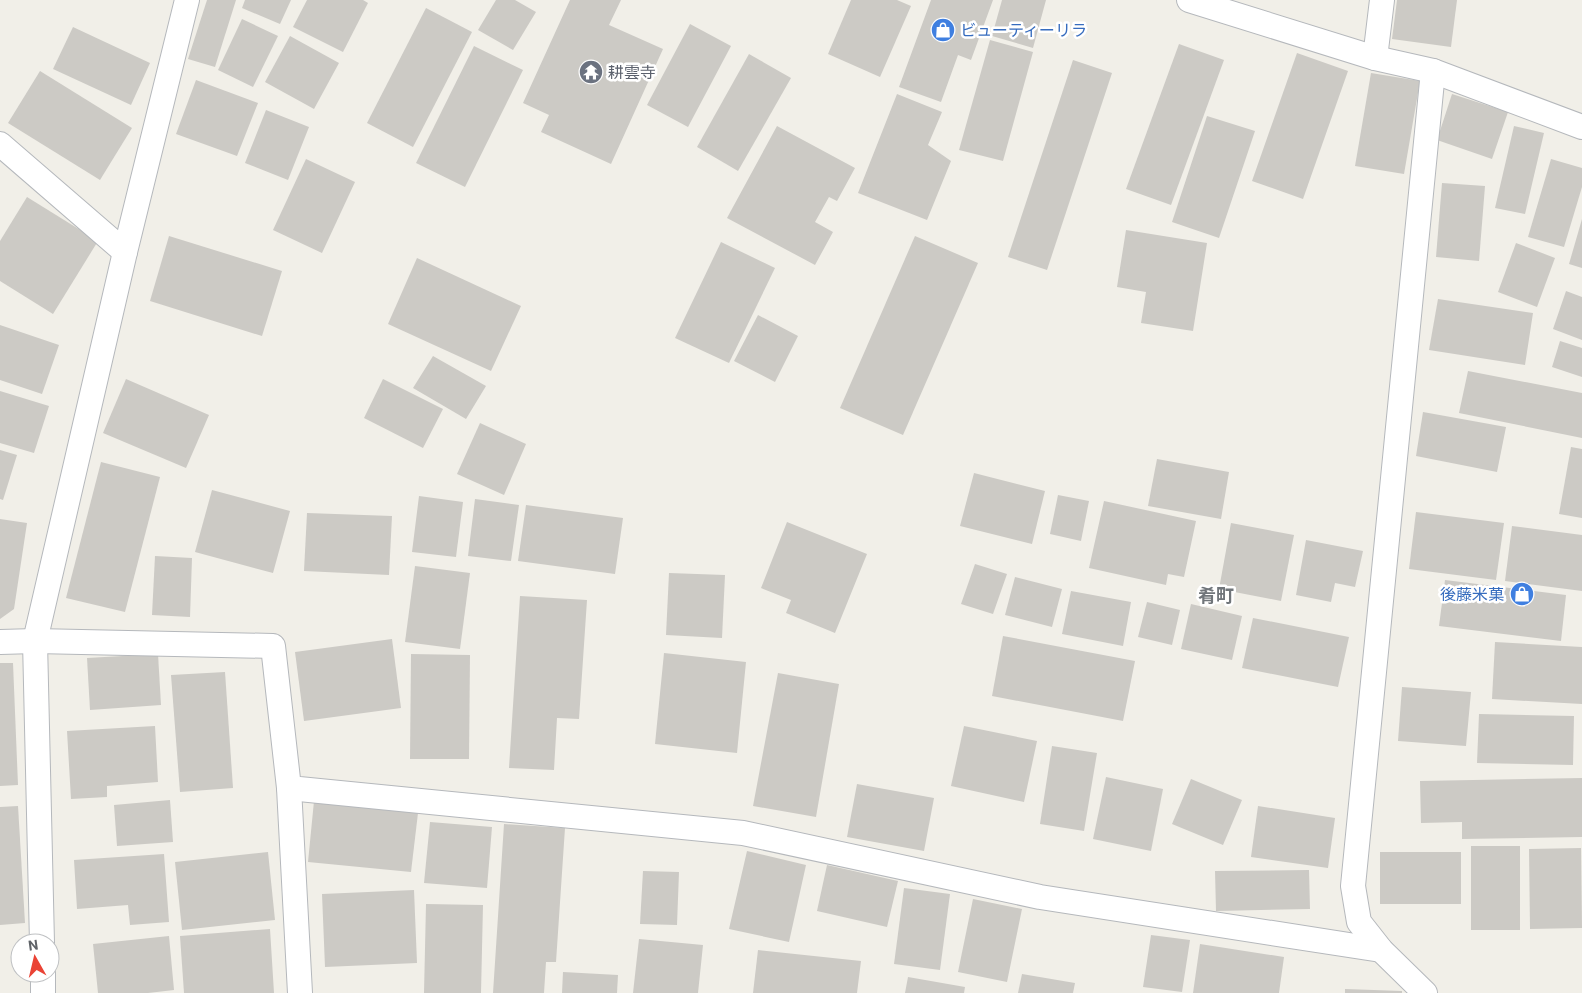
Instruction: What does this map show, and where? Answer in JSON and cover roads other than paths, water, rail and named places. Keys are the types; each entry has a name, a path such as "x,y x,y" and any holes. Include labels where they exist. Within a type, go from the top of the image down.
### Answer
{"lane":[{"path":"42,933 35,641 187,0"},
{"path":"1189,0 1375,58 1433,71 1582,127"},
{"path":"1375,58 1382,0"},
{"path":"1425,993 1381,950 1360,922 1353,886 1433,71"},
{"path":"0,144 126,252"},
{"path":"0,642 35,641 273,646 288,788 300,993"},
{"path":"288,788 743,833 1040,898 1381,950"}],"place":[{"name":"ビューティーリラ","path":"943,30"},
{"name":"耕雲寺","path":"591,72"},
{"name":"後藤米菓","path":"1522,594"}],"district":[{"name":"肴町","path":"1216,595"}]}
